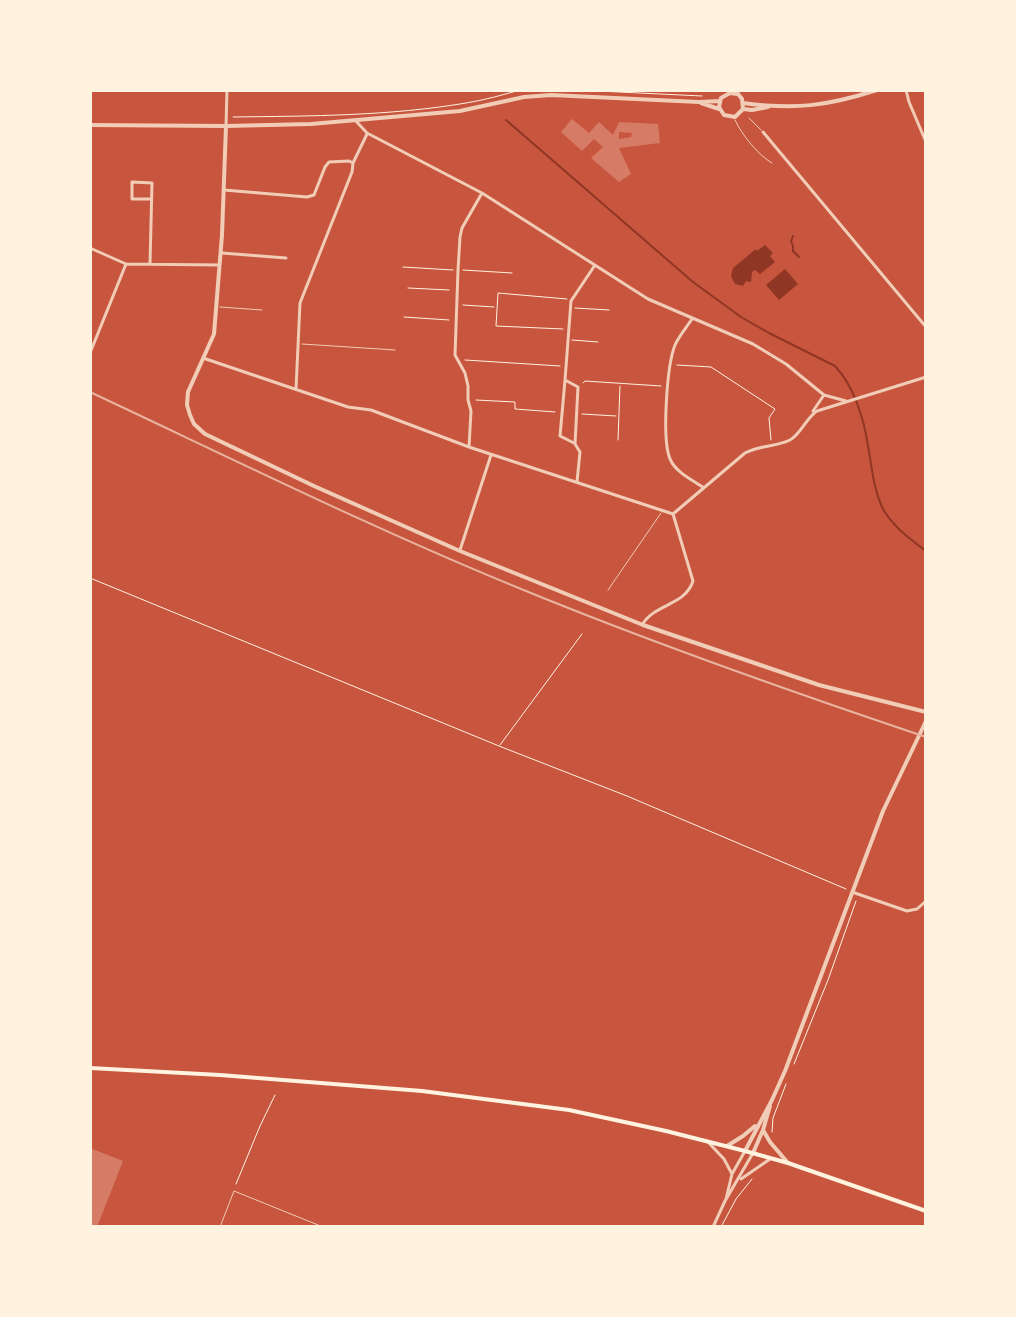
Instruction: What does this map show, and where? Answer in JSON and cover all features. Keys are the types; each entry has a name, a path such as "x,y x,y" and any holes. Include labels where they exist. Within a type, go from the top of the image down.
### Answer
{"main road":[{"path":"90,1068 251,1077 513,1102 611,1119 753,1153 926,1211"}],"street":[{"path":"227,90 221,253 214,334 188,392 187,405 194,424 205,434 460,551 642,625 819,685 926,712"},
{"path":"720,109 720,101 726,92 736,92 743,106 752,110 819,105 877,90"},
{"path":"906,90 926,142"},
{"path":"90,125 226,126 355,120 460,111 524,97 551,95 720,101"},
{"path":"699,102 735,117 743,106"},
{"path":"355,120 367,133 482,193 648,299 753,344 786,364 824,395 846,401"},
{"path":"763,132 926,327"},
{"path":"296,389 300,303 367,133"},
{"path":"224,190 307,197 314,195 329,162 353,163"},
{"path":"150,264 152,183 132,182 132,199 151,199"},
{"path":"469,447 471,411 465,373 455,355 458,270 462,228 482,193"},
{"path":"90,248 126,264 220,265"},
{"path":"221,253 286,258"},
{"path":"90,353 126,264"},
{"path":"577,482 580,452 575,444 560,436 571,301 595,265"},
{"path":"692,319 676,343 670,365 666,452 673,466 704,488"},
{"path":"203,358 348,407 371,410 491,455 673,514"},
{"path":"811,414 926,377"},
{"path":"565,380 578,387 575,444"},
{"path":"673,514 745,453 792,439 824,395"},
{"path":"460,551 491,455"},
{"path":"642,625 646,617 680,600 692,586 673,514"},
{"path":"713,1227 763,1130 883,811 926,721"},
{"path":"852,892 907,911 917,909 926,901"},
{"path":"725,1201 732,1174 772,1100"},
{"path":"726,1146 757,1124"},
{"path":"763,1130 788,1163"},
{"path":"707,1142 724,1159 732,1174"},
{"path":"738,1181 770,1159"}],"lane":[{"path":"735,117 739,128 772,163"},
{"path":"749,118 763,132"},
{"path":"217,307 262,310"},
{"path":"299,344 395,350"},
{"path":"608,590 663,511"},
{"path":"220,1227 234,1191 323,1227"}],"path":[{"path":"226,117 426,108 469,103 520,90"},
{"path":"577,90 712,96"},
{"path":"403,267 512,273"},
{"path":"408,288 457,291"},
{"path":"569,332 563,329 496,326 497,307 498,293 555,296 571,301"},
{"path":"457,305 497,307"},
{"path":"571,308 609,310"},
{"path":"404,317 456,320"},
{"path":"569,341 598,342"},
{"path":"458,360 566,366"},
{"path":"670,365 711,367 775,409 769,418 771,445"},
{"path":"578,387 585,381 667,387"},
{"path":"618,440 620,383"},
{"path":"468,400 515,402 515,409 562,412"},
{"path":"577,414 619,416"},
{"path":"90,578 627,796 852,892"},
{"path":"499,746 582,634"},
{"path":"234,1191 275,1095"}],"shaded area":[{"path":"765,245 773,253 770,256 775,262 760,274 755,270 752,272 751,282 746,281 743,286 735,284 731,276 733,268"},
{"path":"785,269 798,284 779,300 766,285"}],"building":[{"path":"572,119 589,133 599,122 613,135 619,122 658,124 660,143 619,148 631,174 619,182 591,158 603,147 594,139 582,151 561,132","holes":["619,132 632,133 631,137 619,139"]},
{"path":"90,1148 123,1161 97,1227 90,1227"}],"waterway":[{"path":"506,120 693,282 741,317 835,366 848,383 861,414 882,507 896,526 926,551"},
{"path":"793,236 793,251 799,257"}],"railway":[{"path":"90,392 361,520 526,591 725,667 926,737"}]}
